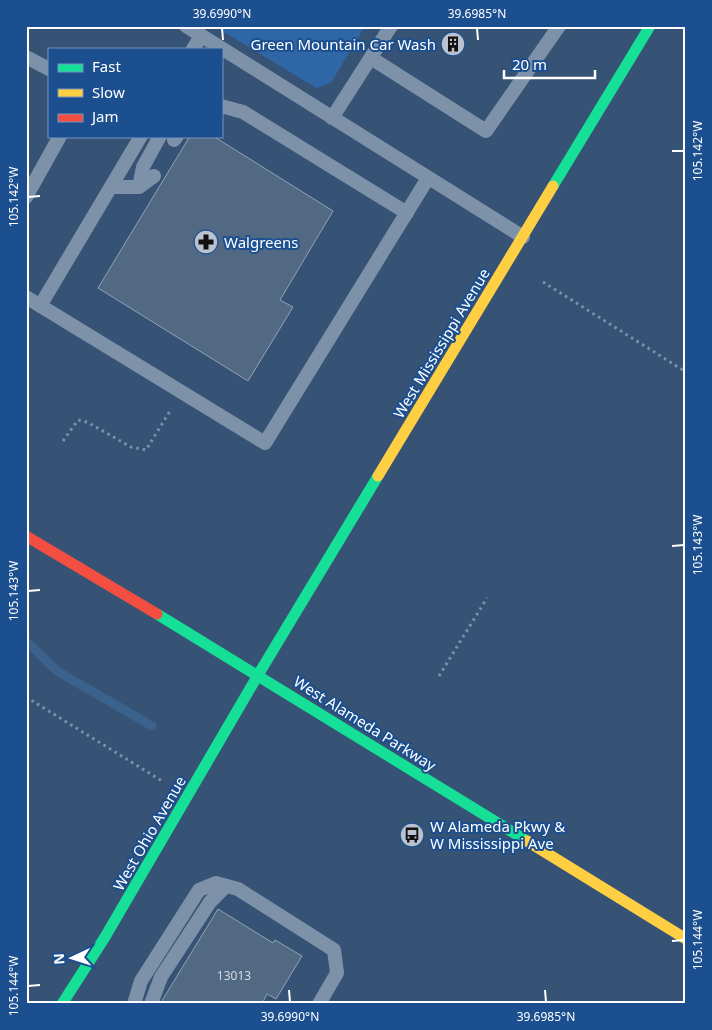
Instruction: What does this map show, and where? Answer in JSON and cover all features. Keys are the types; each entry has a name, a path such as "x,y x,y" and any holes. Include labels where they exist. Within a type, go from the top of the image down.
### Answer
{"street":[{"name":"West Mississippi Avenue","path":"258,675 650,26"},
{"name":"West Alameda Parkway","path":"26,536 258,675 686,939"},
{"name":"West Ohio Avenue","path":"62,1004 105,937 258,675"}],"lane":[{"path":"186,26 220,48"},
{"path":"332,118 391,26"},
{"path":"371,58 486,131 559,26"},
{"path":"194,48 201,36"},
{"path":"222,49 523,237"},
{"path":"26,57 48,68"},
{"path":"222,106 243,112 407,213"},
{"path":"26,197 59,138"},
{"path":"40,306 140,138"},
{"path":"140,188 143,167 159,138"},
{"path":"111,187 140,188 154,176"},
{"path":"26,297 265,443 428,178"},
{"path":"134,1004 141,981 199,890 216,883 238,889 334,950 337,973 319,1004"},
{"path":"150,1004 161,977 210,902 226,886"}],"path":[{"path":"543,282 686,372"},
{"path":"63,441 78,420 87,422 130,447 146,450 182,392"},
{"path":"439,676 487,598"},
{"path":"26,697 188,796"}],"shaded area":[{"path":"214,26 365,26 331,83 316,88"}],"building":[{"path":"189,138 216,138 333,211 280,300 293,307 248,381 98,288"},
{"path":"218,909 273,943 275,940 302,956 276,999 267,994 262,1004 160,1004"}],"waterway":[{"path":"26,641 57,671 152,726"}],"traffic: fast":[{"path":"553,186 650,26"},
{"path":"62,1004 105,937 258,675 378,476"},
{"path":"157,614 527,841"}],"traffic: slow":[{"path":"378,476 553,186"},
{"path":"527,841 686,939"}],"traffic: jam":[{"path":"26,536 157,614"}],"place":[{"name":"Green Mountain Car Wash","path":"453,44"},
{"name":"Walgreens","path":"206,242"},
{"name":"W Alameda Pkwy & W Mississippi Ave","path":"412,835"}]}
